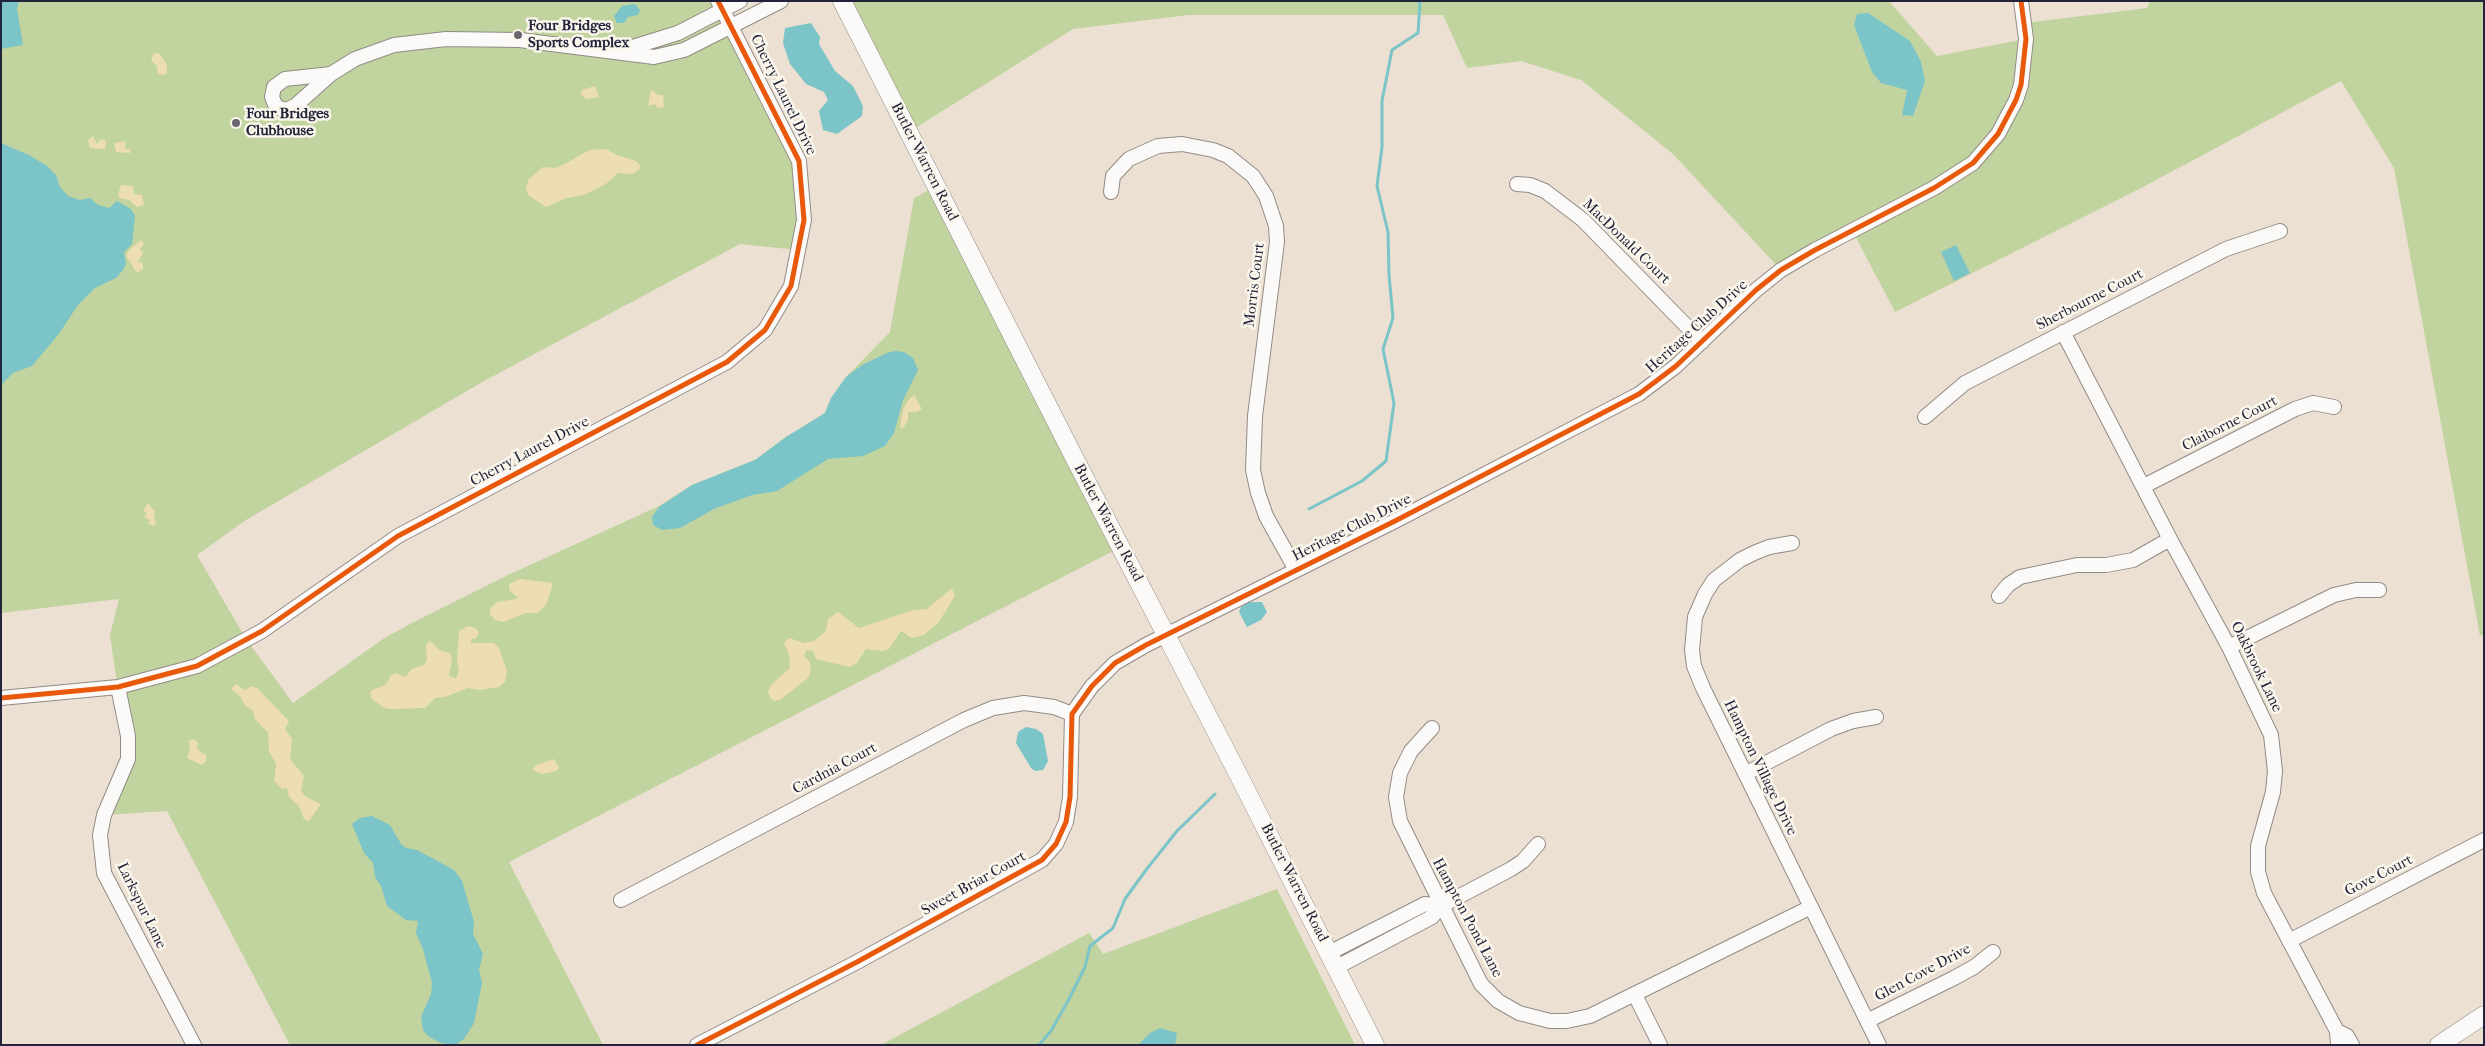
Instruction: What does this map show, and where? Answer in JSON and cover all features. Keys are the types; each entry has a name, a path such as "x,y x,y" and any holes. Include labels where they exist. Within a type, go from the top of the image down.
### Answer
{"main road":[{"name":"Butler Warren Road","path":"842,1 1375,1045"},
{"path":"2439,1045 2484,1015"}],"street":[{"path":"612,53 678,33 721,6 740,1"},
{"path":"331,74 355,59 394,45 446,40 520,40 654,57 684,50 781,1"},
{"name":"Heritage Club Drive","path":"1167,635 1612,410 1658,380 1702,342 1756,290 1781,270 1822,246 1954,177 1989,146 2006,121 2021,85 2026,39 2020,1"},
{"name":"Cherry Laurel Drive","path":"1,698 118,687 197,666 262,631 398,536 727,362 765,330 791,286 804,220 799,162 721,6"},
{"name":"Morris Court","path":"1111,192 1114,176 1129,159 1158,146 1182,144 1205,148 1228,156 1253,176 1266,196 1276,226 1277,242 1255,416 1253,470 1258,494 1266,516 1296,570"},
{"name":"MacDonald Court","path":"1517,184 1530,185 1545,191 1583,220 1702,342"},
{"name":"Sherbourne Court","path":"1925,417 1965,383 2226,249 2280,231"},
{"name":"Oakbrook Lane","path":"2063,332 2170,539 2229,647 2271,735 2275,778 2268,814 2258,846 2258,872 2264,893 2338,1038 2347,1036 2352,1045"},
{"name":"Claiborne Court","path":"2144,486 2295,409 2313,403 2334,407"},
{"path":"1999,596 2008,585 2020,577 2077,565 2106,565 2133,560 2170,539"},
{"name":"Hampton Village Drive","path":"1792,543 1769,547 1754,553 1720,574 1705,594 1696,617 1692,650 1694,666 1703,688 1879,1045"},
{"path":"2229,647 2334,595 2356,590 2379,590"},
{"path":"1072,714 1092,686 1115,663 1167,635"},
{"name":"Larkspur Lane","path":"118,687 128,736 128,759 104,814 100,835 104,873 194,1045"},
{"name":"Cardnia Court","path":"621,900 964,720 993,708 1024,703 1054,707 1072,714"},
{"name":"Sweet Briar Court","path":"697,1045 862,959 1042,860 1056,844 1066,822 1070,798 1072,714"},
{"path":"1745,774 1831,730 1853,721 1876,717"},
{"name":"Hampton Pond Lane","path":"1432,728 1411,752 1403,766 1396,797 1398,813 1406,836 1482,984 1498,1001 1519,1013 1550,1021 1566,1021 1590,1016 1811,907"},
{"name":"Gove Court","path":"2289,941 2484,840"},
{"path":"1333,960 1432,917 1441,906 1523,861 1538,844"},
{"name":"Glen Cove Drive","path":"1867,1021 1954,978 1993,952"},
{"path":"1635,995 1660,1045"}],"green space":[{"path":"1,1 714,1 799,161 798,250 740,244 484,381 246,520 197,555 246,639 293,703 383,639 412,623 508,575 659,506 692,485 755,460 786,437 825,413 831,398 846,377 890,332 914,198 937,186 1121,547 509,862 603,1045 290,1045 167,811 104,815 128,759 110,635 119,599 1,613"},
{"path":"842,1 1889,1 1937,56 2026,39 2025,23 2147,8 2150,1 2484,1 2484,634 2480,636 2394,168 2341,81 2143,187 1895,312 1852,230 1781,270 1673,154 1581,80 1521,61 1467,68 1443,15 1188,15 1073,29 909,132"},
{"path":"1277,889 1355,1045 881,1045 1089,933 1103,954"}],"sand":[{"path":"154,53 160,54 167,65 167,73 158,74 157,66 151,60"},
{"path":"595,86 599,97 587,99 581,95 582,90"},
{"path":"651,89 658,95 663,95 664,107 659,108 654,104 648,106"},
{"path":"93,136 97,144 101,139 106,141 105,149 90,148 88,140"},
{"path":"126,141 125,149 130,149 130,153 116,152 114,143"},
{"path":"606,149 636,161 640,165 639,170 632,174 618,173 606,184 584,195 567,198 546,207 528,195 526,187 529,179 543,167 555,168 589,150"},
{"path":"121,185 133,186 134,194 142,195 144,205 137,207 129,200 120,198 118,195"},
{"path":"141,240 144,244 140,249 143,253 138,262 143,263 143,269 137,273 126,256 129,250"},
{"path":"914,395 922,409 917,412 908,412 908,419 903,429 900,427 903,410 908,400"},
{"path":"148,503 155,512 154,518 156,523 153,526 148,523 150,520 144,517 147,513 143,511"},
{"path":"520,579 553,583 547,603 538,613 525,613 504,622 495,620 490,614 490,609 497,602 516,599 517,597 509,590 509,584"},
{"path":"952,588 955,595 949,606 938,623 924,635 912,638 901,631 889,649 883,651 866,649 857,663 850,667 816,659 813,651 806,650 804,656 810,662 811,671 808,678 780,700 774,701 770,698 768,692 771,685 790,668 789,655 784,643 789,638 804,643 814,641 826,631 828,619 838,612 859,628 913,610 927,609"},
{"path":"468,626 476,628 479,633 476,638 471,639 471,643 494,643 499,648 507,671 505,682 499,687 480,690 468,688 445,697 435,698 425,708 384,708 372,699 370,693 372,690 385,685 392,674 396,673 405,677 412,669 424,665 427,660 426,646 429,641 439,650 450,653 452,661 449,676 456,678 459,671 457,659 459,631"},
{"path":"236,684 245,690 252,686 257,688 288,720 289,722 285,729 292,739 290,759 304,776 301,791 306,797 321,804 309,821 304,819 299,806 289,797 287,788 282,789 274,781 276,764 269,751 268,733 255,719 253,711 231,689"},
{"path":"194,739 198,743 197,749 207,756 202,765 187,758 190,748 189,741"},
{"path":"554,759 559,768 556,771 542,774 532,770 536,765"}],"water":[{"path":"1,1 19,1 17,9 23,45 1,49"},
{"path":"635,4 640,10 638,15 628,17 624,23 617,23 614,16 622,6"},
{"path":"1868,13 1910,41 1921,62 1925,81 1913,116 1902,115 1907,90 1881,83 1872,72 1854,25 1857,14"},
{"path":"811,23 820,37 819,44 835,71 853,86 863,106 862,116 837,134 823,130 819,111 828,100 824,92 806,84 790,64 783,43 785,28"},
{"path":"1,143 29,155 47,166 56,175 60,187 68,196 80,200 90,198 98,205 109,208 117,201 131,209 135,216 132,244 124,252 126,264 123,270 116,278 95,288 78,305 58,335 32,366 13,373 1,385"},
{"path":"1956,245 1970,273 1954,281 1941,252"},
{"path":"904,352 913,358 918,370 903,400 894,433 885,446 863,456 828,459 777,491 752,495 714,509 680,528 662,530 653,525 652,517 659,507 692,485 755,460 786,437 825,413 831,398 846,377 862,365 887,353"},
{"path":"1250,602 1262,602 1267,612 1261,620 1247,627 1239,612 1241,607"},
{"path":"1026,727 1036,729 1043,734 1048,761 1043,770 1035,771 1031,768 1016,743 1018,732"},
{"path":"372,816 390,825 401,844 406,848 417,850 454,870 462,881 474,922 473,934 483,954 479,970 482,983 474,1023 464,1039 455,1045 441,1043 429,1037 423,1030 421,1017 431,994 432,983 423,949 416,933 418,921 406,920 387,906 381,886 375,877 373,863 364,853 352,824 360,818"},
{"path":"1160,1028 1177,1033 1175,1045 1138,1045 1150,1033"}],"waterway":[{"path":"1309,509 1362,481 1386,461 1394,403 1383,349 1393,318 1388,232 1377,186 1382,147 1382,101 1392,50 1418,33 1420,3 1418,1"},
{"path":"1039,1045 1051,1031 1069,999 1085,967 1090,946 1113,928 1125,899 1146,870 1177,831 1215,794"}],"cycle path":[{"path":"1,698 118,687 197,666 262,631 398,536 727,362 765,330 791,286 804,220 799,161 718,1"},
{"path":"697,1045 857,962 1042,860 1056,844 1066,822 1070,797 1072,714 1092,686 1115,663 1146,645 1395,521 1639,394 1676,366 1756,290 1781,270 1815,250 1934,188 1973,163 1998,134 2016,100 2021,85 2026,39 2021,1"}],"place":[{"name":"Four Bridges Sports Complex","path":"518,35"},
{"name":"Four Bridges Clubhouse","path":"236,123"}]}
